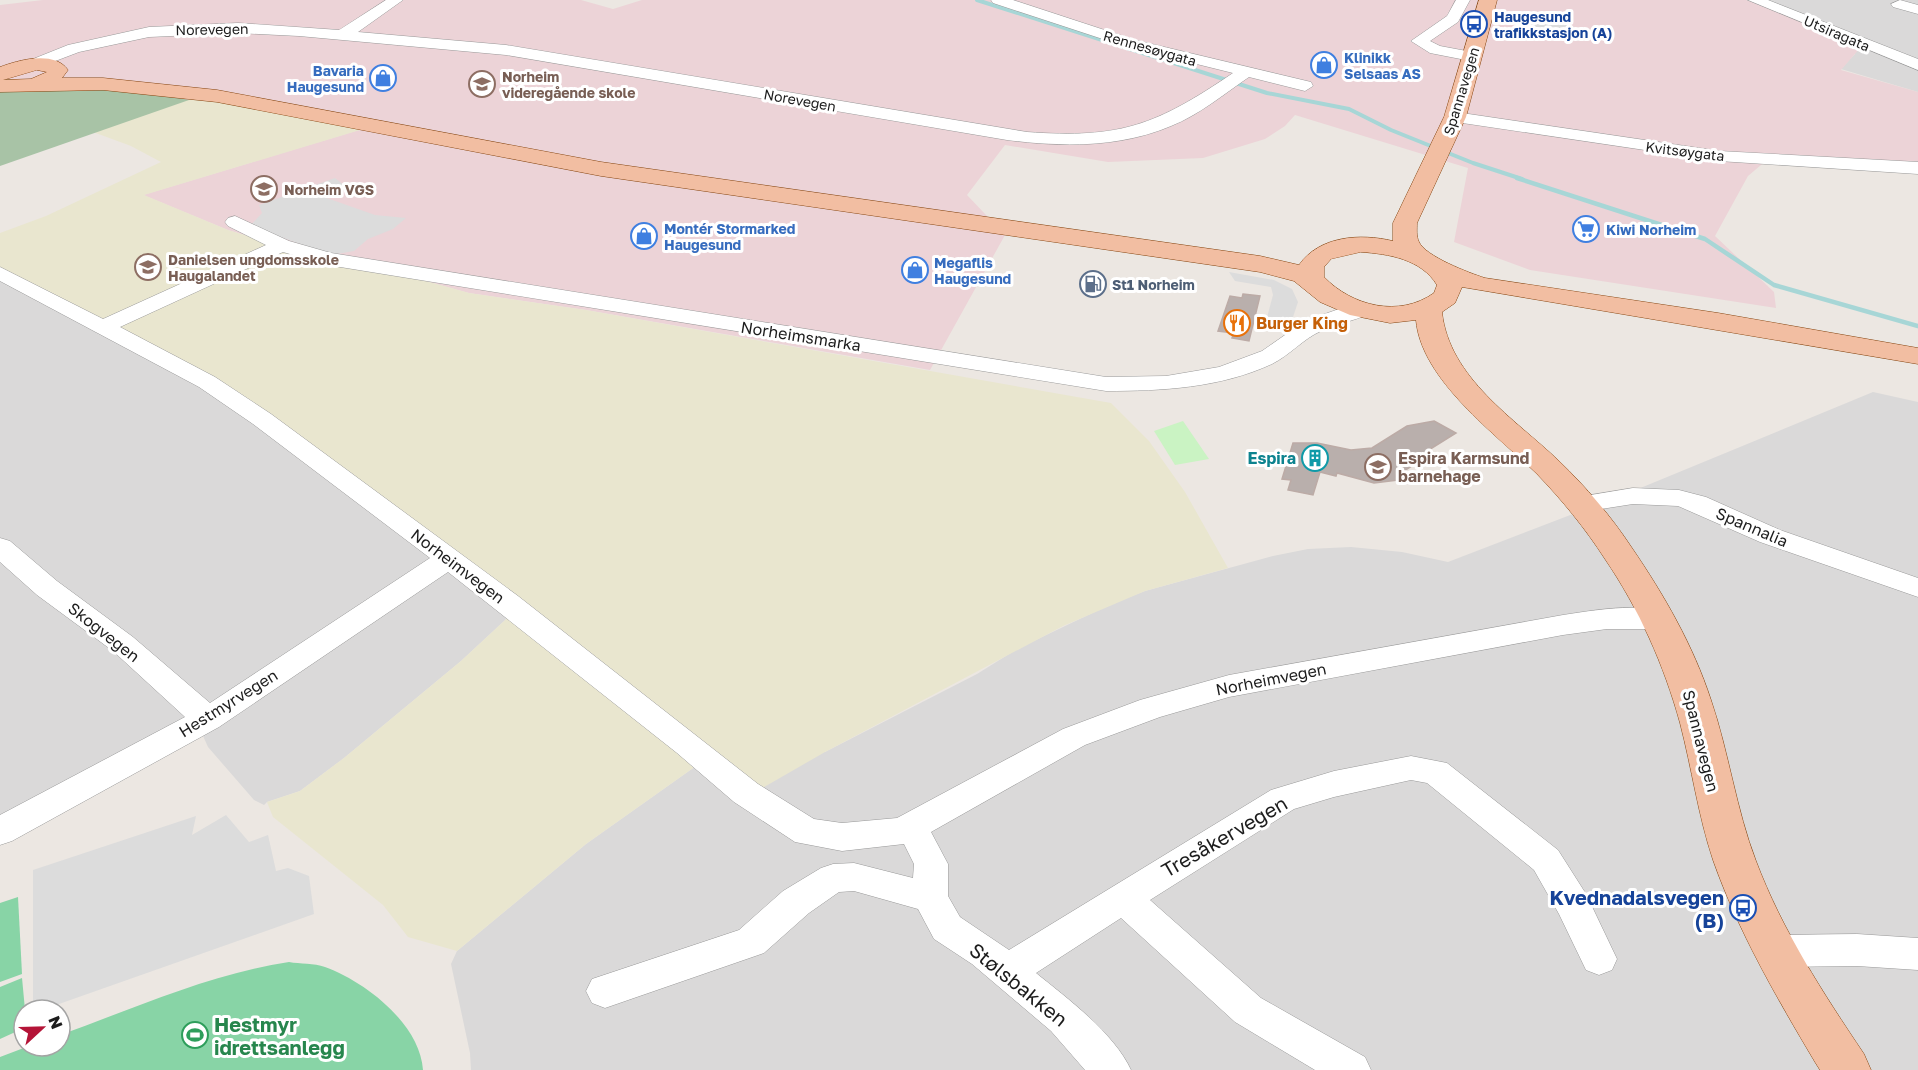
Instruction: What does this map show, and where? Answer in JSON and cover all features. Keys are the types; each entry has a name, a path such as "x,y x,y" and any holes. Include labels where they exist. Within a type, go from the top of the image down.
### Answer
{"main road":[{"name":"Spannavegen","path":"1426,178 1441,152 1455,117 1488,0"},
{"path":"24,74 217,96 581,166 1260,264 1319,277 1360,309 1389,314 1470,298 1513,301 1718,330 1918,364"},
{"path":"1362,245 1376,233 1415,185 1426,178"},
{"path":"1413,254 1403,232 1426,178"},
{"path":"1319,277 1341,247 1362,245 1393,248 1413,254 1458,278 1482,285 1730,322 1918,356"},
{"name":"Spannavegen","path":"1437,267 1450,285 1446,297 1434,306 1431,332 1443,359"},
{"name":"Spannavegen","path":"1389,314 1421,336 1481,406 1547,467 1582,504 1638,581 1686,681 1700,726 1720,815 1742,879 1776,951 1847,1070"}],"street":[{"path":"342,34 396,0"},
{"name":"Rennesøygata","path":"998,0 1130,43 1244,73 1305,86"},
{"path":"1463,0 1453,19 1419,41 1436,50 1472,56"},
{"name":"Utsiragata","path":"1755,0 1918,64"},
{"path":"1898,4 1918,10"},
{"name":"Norevegen","path":"24,74 82,46 125,35 193,29 262,29 342,34 506,50 1007,135 1047,139 1095,138 1153,126 1175,117 1244,73"},
{"name":"Norevegen","path":"24,74 82,46"},
{"name":"Kvitsøygata","path":"1455,117 1719,156 1918,168"},
{"name":"Norheimsmarka","path":"235,222 282,245 328,259 1106,384 1176,383 1234,370 1264,359 1289,344 1312,326 1360,309"},
{"path":"105,326 282,245"},
{"name":"Norheimvegen","path":"0,273 81,317 105,326 207,382 262,419 603,677 746,793 807,832 842,837 903,831 1074,737 1151,708 1217,689 1563,625 1607,619 1658,619"},
{"name":"Norheimsmarka","path":"1312,326 1319,277"},
{"name":"Spannalia","path":"1582,504 1633,496 1678,498 1697,503 1770,536 1918,588"},
{"name":"Skogvegen","path":"0,547 47,588 123,644 208,718"},
{"name":"Hestmyrvegen","path":"0,831 208,718 447,560"},
{"name":"Tresåkervegen","path":"1007,971 1283,799 1334,784 1416,767 1442,775 1546,860 1574,905 1599,959"},
{"path":"605,991 751,942 796,902 832,878 854,877 930,897 931,864 911,826"},
{"name":"Stølsbakken","path":"930,897 947,928 985,953 1064,1019 1111,1070"},
{"path":"1121,898 1150,920 1248,1010 1351,1070"},
{"path":"1776,951 1918,954"}],"shaded area":[{"path":"43,0 581,0 613,9 642,0 1746,0 1774,9 1861,47 1841,70 1918,92 1918,162 1774,154 1748,176 1715,236 1774,292 1776,308 1530,270 1454,242 1468,168 1295,115 1285,126 1265,139 1203,158 1108,162 1005,145 967,195 1005,235 930,370 586,310 469,293 371,266 310,255 228,230 143,195 359,130 0,79 0,5"},
{"path":"1746,0 1918,0 1918,92 1841,69 1855,54 1774,9"},
{"path":"1533,15 1578,28 1579,41 1517,24"},
{"path":"195,97 343,123 360,130 144,195 228,230 310,255 372,266 469,293 586,310 1111,403 1149,441 1185,492 1228,568 1145,591 1063,626 825,752 747,797 696,766 586,844 457,951 408,937 383,905 273,817 267,802 300,791 344,758 461,661 518,608 247,412 0,279 0,233 46,216 161,162 131,146 93,132"},
{"path":"335,178 345,186 321,196 375,215 406,218 393,229 368,239 354,251 331,255 250,226 262,213 259,205"},
{"path":"1229,272 1274,280 1292,289 1298,302 1293,317 1266,321 1273,295 1271,287 1235,281"},
{"path":"0,279 172,364 519,607 461,661 344,758 300,791 264,805 254,800 208,747 194,716 0,827"},
{"path":"1873,392 1918,402 1918,1070 471,1070 470,1053 451,964 457,951 586,844 696,766 825,752 977,674 1017,649 1109,605 1145,591 1273,556 1308,549 1351,547 1402,552 1448,562 1638,489"},
{"path":"226,815 249,842 268,835 276,871 288,868 309,876 314,914 72,999 33,998 33,870 196,816 192,835"}],"green space":[{"path":"0,79 92,81 189,100 0,166"},
{"path":"1183,421 1209,459 1175,465 1154,431"},
{"path":"18,897 22,974 0,982 0,903"},
{"path":"289,962 316,965 341,974 357,983 373,994 401,1021 420,1053 423,1070 0,1070 0,1057 12,1052 12,1058 72,1058 72,1030 202,983 260,967"},
{"path":"22,978 24,998 12,998 12,1034 0,1039 0,987"}],"building":[{"name":"Burger King","path":"1243,294 1260,296 1249,341 1232,338 1234,333 1218,331 1230,296 1242,298"},
{"name":"Espira","path":"1434,421 1456,433 1411,461 1415,464 1396,476 1399,480 1374,483 1337,473 1336,476 1320,472 1313,495 1288,490 1291,480 1282,479 1293,443 1317,443 1351,450 1372,448 1407,426"}],"waterway":[{"path":"977,0 1267,93 1349,109 1391,130 1473,163 1522,179"},
{"path":"1517,178 1705,239 1774,285 1918,326"}],"place":[{"name":"Haugesund trafikkstasjon (A)","path":"1474,24"},
{"name":"Klinikk Selsaas AS","path":"1324,65"},
{"name":"Bavaria Haugesund","path":"383,78"},
{"name":"Norheim videregående skole","path":"482,84"},
{"name":"Norheim VGS","path":"264,189"},
{"name":"Kiwi Norheim","path":"1586,229"},
{"name":"Montér Stormarked Haugesund","path":"644,236"},
{"name":"Danielsen ungdomsskole Haugalandet","path":"148,267"},
{"name":"Megaflis Haugesund","path":"915,270"},
{"name":"St1 Norheim","path":"1093,284"},
{"name":"Burger King","path":"1237,323"},
{"name":"Espira","path":"1315,458"},
{"name":"Espira Karmsund barnehage","path":"1378,467"},
{"name":"Kvednadalsvegen (B)","path":"1743,908"},
{"name":"Hestmyr idrettsanlegg","path":"195,1035"}]}
